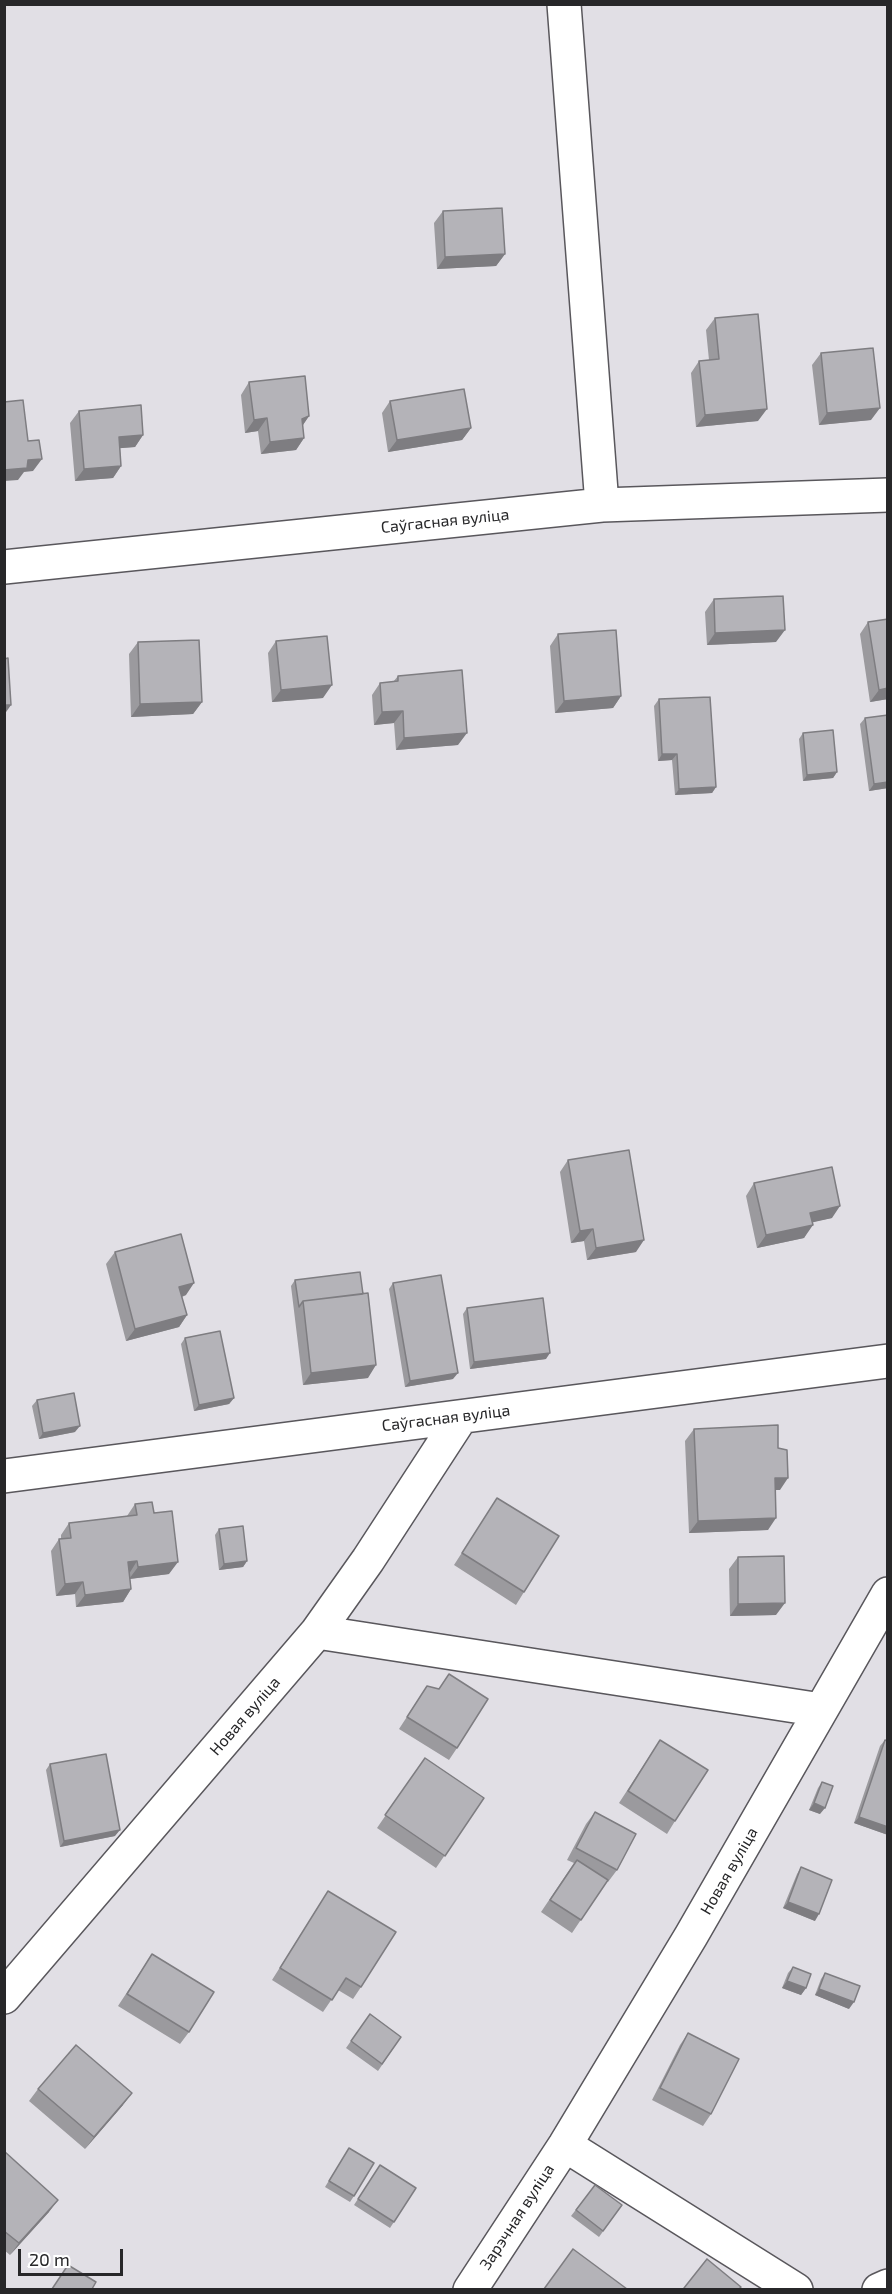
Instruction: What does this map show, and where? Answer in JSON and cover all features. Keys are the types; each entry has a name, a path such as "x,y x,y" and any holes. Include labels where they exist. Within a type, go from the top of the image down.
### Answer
{"street":[{"path":"564,4 602,505"},
{"name":"Саўгасная вуліца","path":"4,567 602,505 888,495"},
{"name":"Саўгасная вуліца","path":"4,1476 888,1361"},
{"name":"Новая вуліца","path":"4,1997 317,1632 368,1560 461,1417"},
{"name":"Новая вуліца","path":"564,2145 691,1936 888,1594"},
{"path":"317,1632 821,1710"},
{"path":"564,2145 796,2289"},
{"name":"Зарэчная вуліца","path":"470,2289 564,2145"},
{"path":"879,2289 888,2286"}],"building":[{"path":"502,208 505,254 445,257 443,211"},
{"path":"758,314 767,409 705,415 699,361 719,359 715,318"},
{"path":"873,348 880,408 827,413 821,353"},
{"path":"305,376 309,416 302,419 304,438 270,442 267,418 254,420 249,382"},
{"path":"464,389 471,428 397,440 390,401"},
{"path":"23,400 28,441 39,440 42,459 28,460 27,468 4,470 4,402"},
{"path":"141,405 143,435 119,437 121,466 84,469 79,411"},
{"path":"783,596 785,630 715,633 714,599"},
{"path":"888,619 888,688 879,690 868,622"},
{"path":"616,630 621,696 564,701 558,634"},
{"path":"327,636 332,685 281,690 276,641"},
{"path":"199,640 202,702 140,704 138,642"},
{"path":"8,658 11,705 4,705 4,659"},
{"path":"462,670 467,733 404,738 403,711 382,712 380,683 398,681 398,676"},
{"path":"710,697 716,787 679,789 677,754 662,754 659,699"},
{"path":"888,715 888,782 874,784 865,718"},
{"path":"833,730 837,772 807,775 803,733"},
{"path":"629,1150 644,1240 596,1248 593,1229 580,1231 568,1160"},
{"path":"832,1167 840,1206 810,1213 813,1225 766,1235 754,1183"},
{"path":"181,1234 194,1283 179,1287 187,1315 135,1329 115,1252"},
{"path":"360,1272 363,1294 303,1301 299,1307 295,1280"},
{"path":"441,1275 458,1373 410,1381 393,1283"},
{"path":"368,1293 376,1365 311,1373 303,1301"},
{"path":"543,1298 550,1353 474,1362 467,1308"},
{"path":"220,1331 234,1398 199,1405 185,1338"},
{"path":"74,1393 80,1426 43,1433 37,1400"},
{"path":"778,1425 778,1448 787,1450 788,1478 775,1478 776,1518 698,1521 694,1429"},
{"path":"497,1498 559,1536 524,1592 462,1553"},
{"path":"152,1502 154,1513 172,1511 178,1562 138,1567 137,1561 128,1562 131,1589 85,1595 83,1582 65,1584 59,1539 71,1538 69,1523 137,1515 135,1504"},
{"path":"243,1526 247,1561 224,1564 219,1529"},
{"path":"784,1556 785,1603 738,1604 738,1557"},
{"path":"449,1674 488,1699 457,1748 407,1717 427,1686 439,1689"},
{"path":"660,1740 708,1770 675,1821 628,1791"},
{"path":"885,1740 888,1741 888,1827 859,1817"},
{"path":"106,1754 120,1830 64,1841 50,1764"},
{"path":"425,1758 484,1798 445,1856 385,1815"},
{"path":"822,1782 833,1786 825,1808 814,1803"},
{"path":"595,1812 636,1834 617,1870 576,1848"},
{"path":"577,1860 608,1880 581,1920 550,1900"},
{"path":"801,1867 832,1880 819,1914 788,1902"},
{"path":"328,1891 396,1932 361,1987 346,1978 332,2000 280,1968"},
{"path":"152,1954 214,1992 189,2032 127,1994"},
{"path":"793,1967 811,1974 806,1988 787,1981"},
{"path":"825,1973 860,1986 854,2002 819,1989"},
{"path":"370,2014 401,2037 382,2064 351,2041"},
{"path":"688,2033 739,2059 711,2114 660,2088"},
{"path":"76,2045 132,2093 94,2137 38,2089"},
{"path":"349,2148 374,2163 354,2196 329,2181"},
{"path":"4,2151 58,2200 19,2243 4,2231"},
{"path":"380,2165 416,2188 394,2222 358,2199"},
{"path":"595,2185 622,2205 603,2231 576,2210"},
{"path":"573,2249 627,2289 544,2289"},
{"path":"707,2259 741,2287 739,2289 685,2289"},
{"path":"68,2265 96,2282 92,2289 52,2289"}]}
